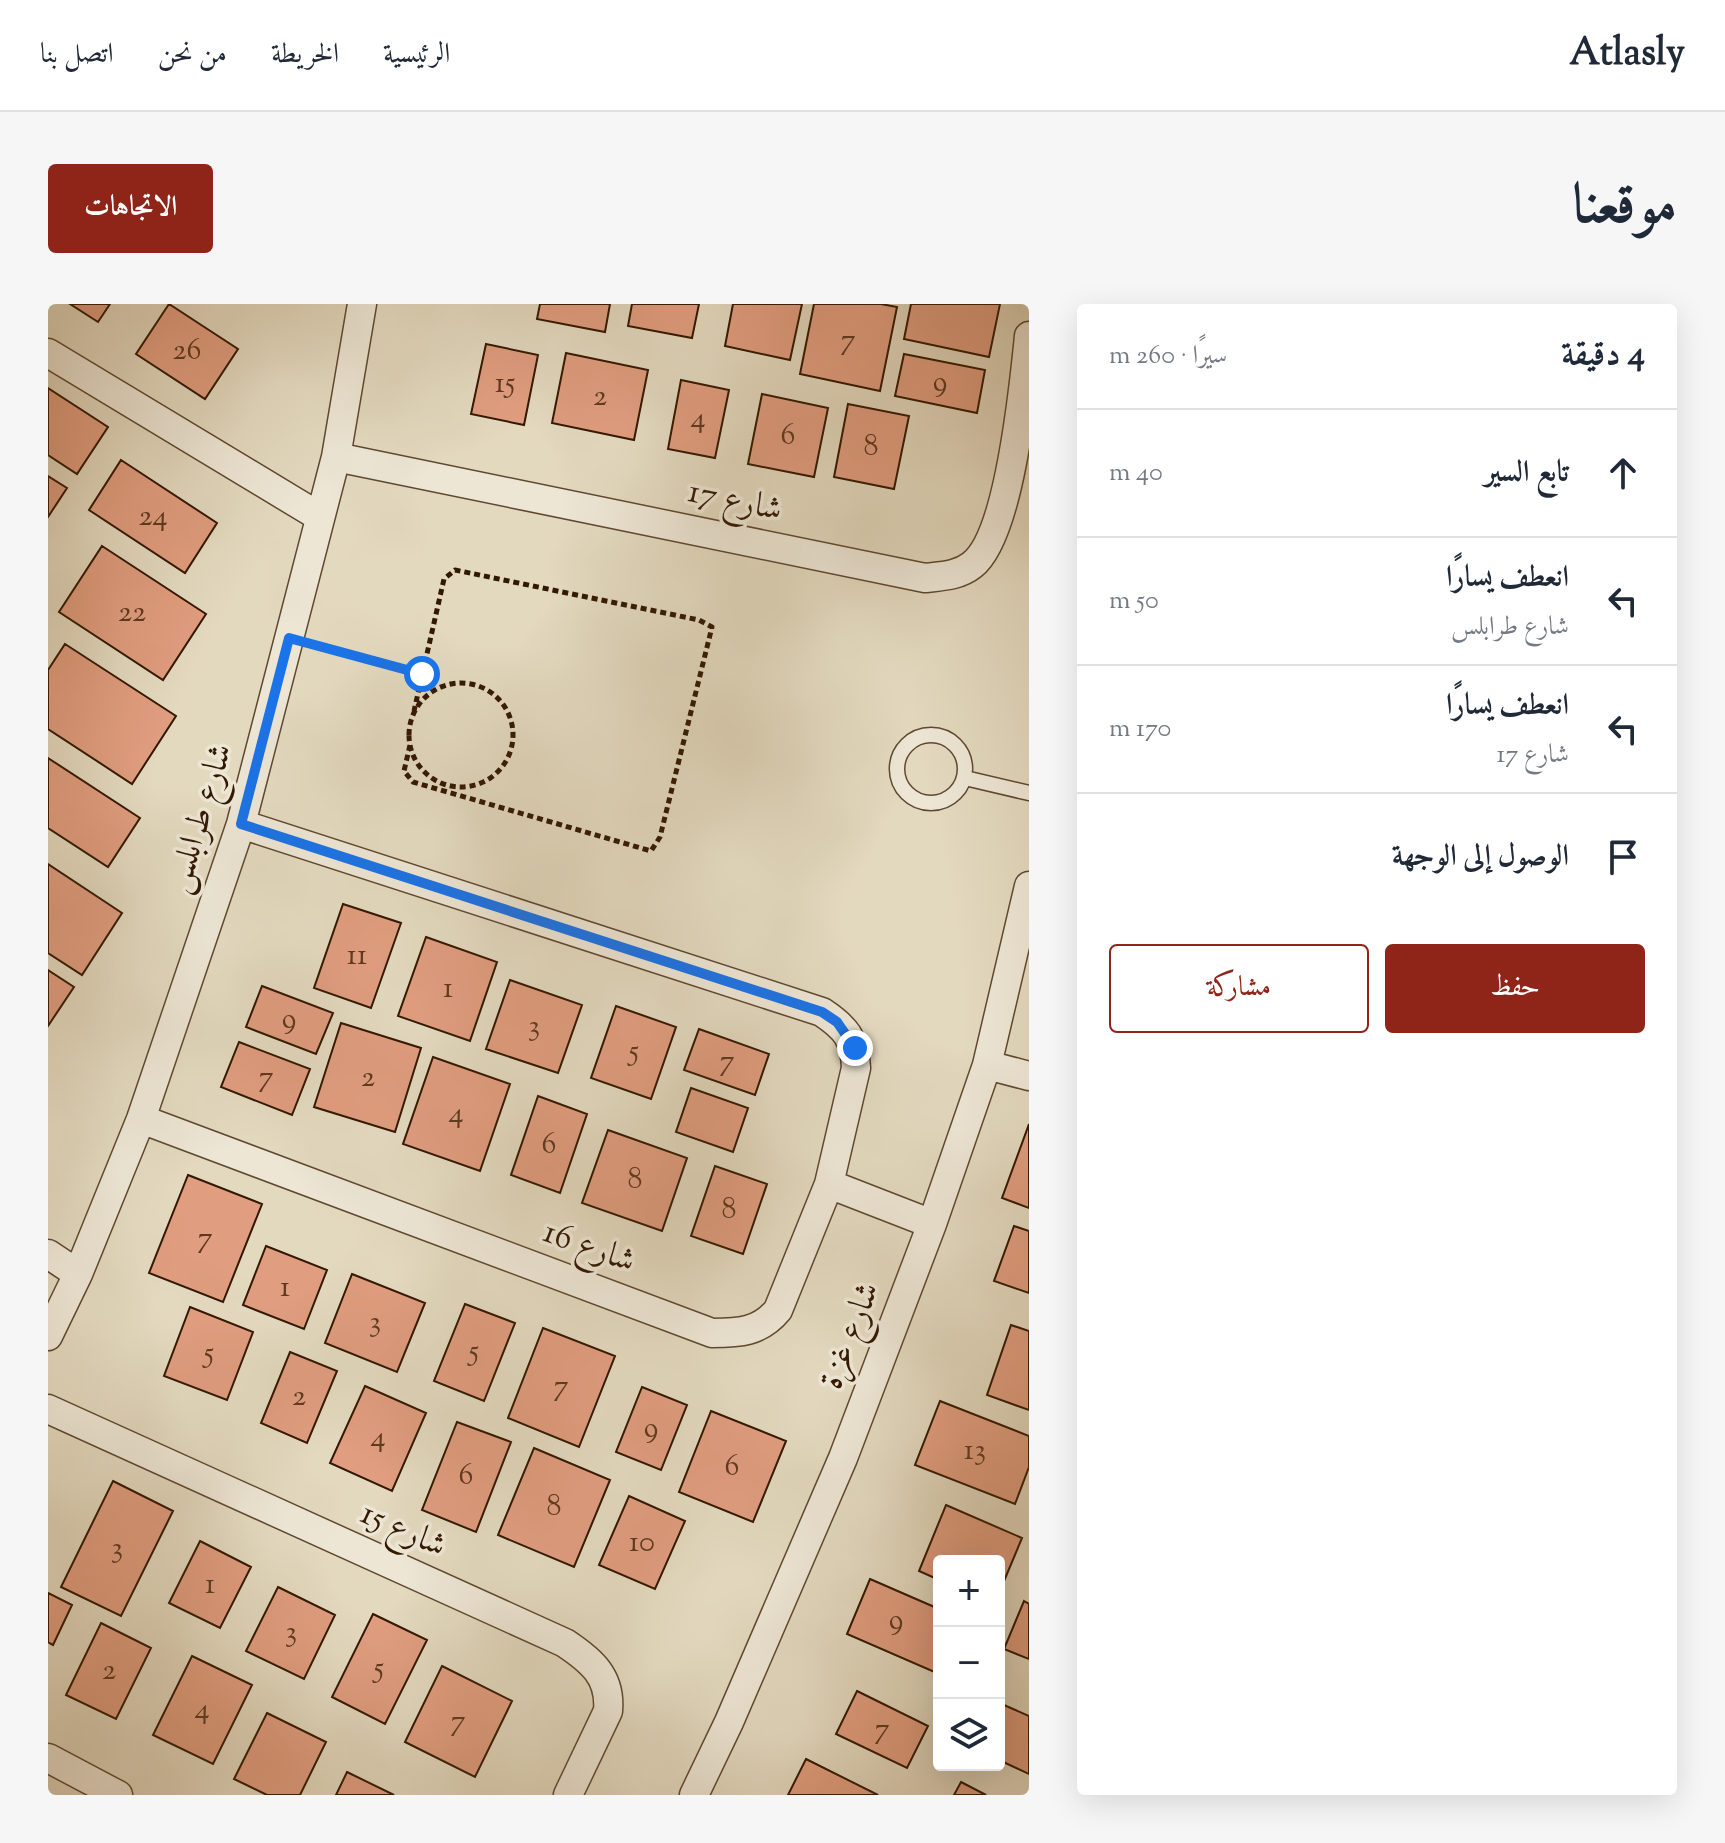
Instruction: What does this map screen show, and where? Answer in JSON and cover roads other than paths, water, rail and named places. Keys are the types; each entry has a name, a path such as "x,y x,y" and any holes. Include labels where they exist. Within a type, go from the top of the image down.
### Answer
{"street":[{"name":"شارع طرابلس","path":"48,1336 78,1274 141,1119 241,824 336,457 362,304"},
{"name":"شارع 17","path":"336,457 925,578 954,575 971,566 993,537 1024,426 1029,336"},
{"path":"48,353 320,517"},
{"path":"241,824 822,1012 847,1033 855,1048 856,1068 829,1184 932,1224"},
{"name":"شارع غزة","path":"694,1795 729,1722 843,1458 932,1224 987,1065 1029,886"},
{"path":"987,1065 1029,1076"},
{"name":"شارع 16","path":"141,1119 712,1333 753,1330 769,1321 778,1310 829,1184"},
{"path":"48,1254 78,1274"},
{"name":"شارع 15","path":"48,1409 565,1643 586,1657 606,1682 608,1711 568,1795"},
{"path":"48,1758 118,1795"}],"lane":[{"path":"940,736 961,752 965,778 953,796 944,801 923,802 913,798 899,782 898,761 902,751 915,739 940,736"},
{"path":"965,778 1029,793"}]}
